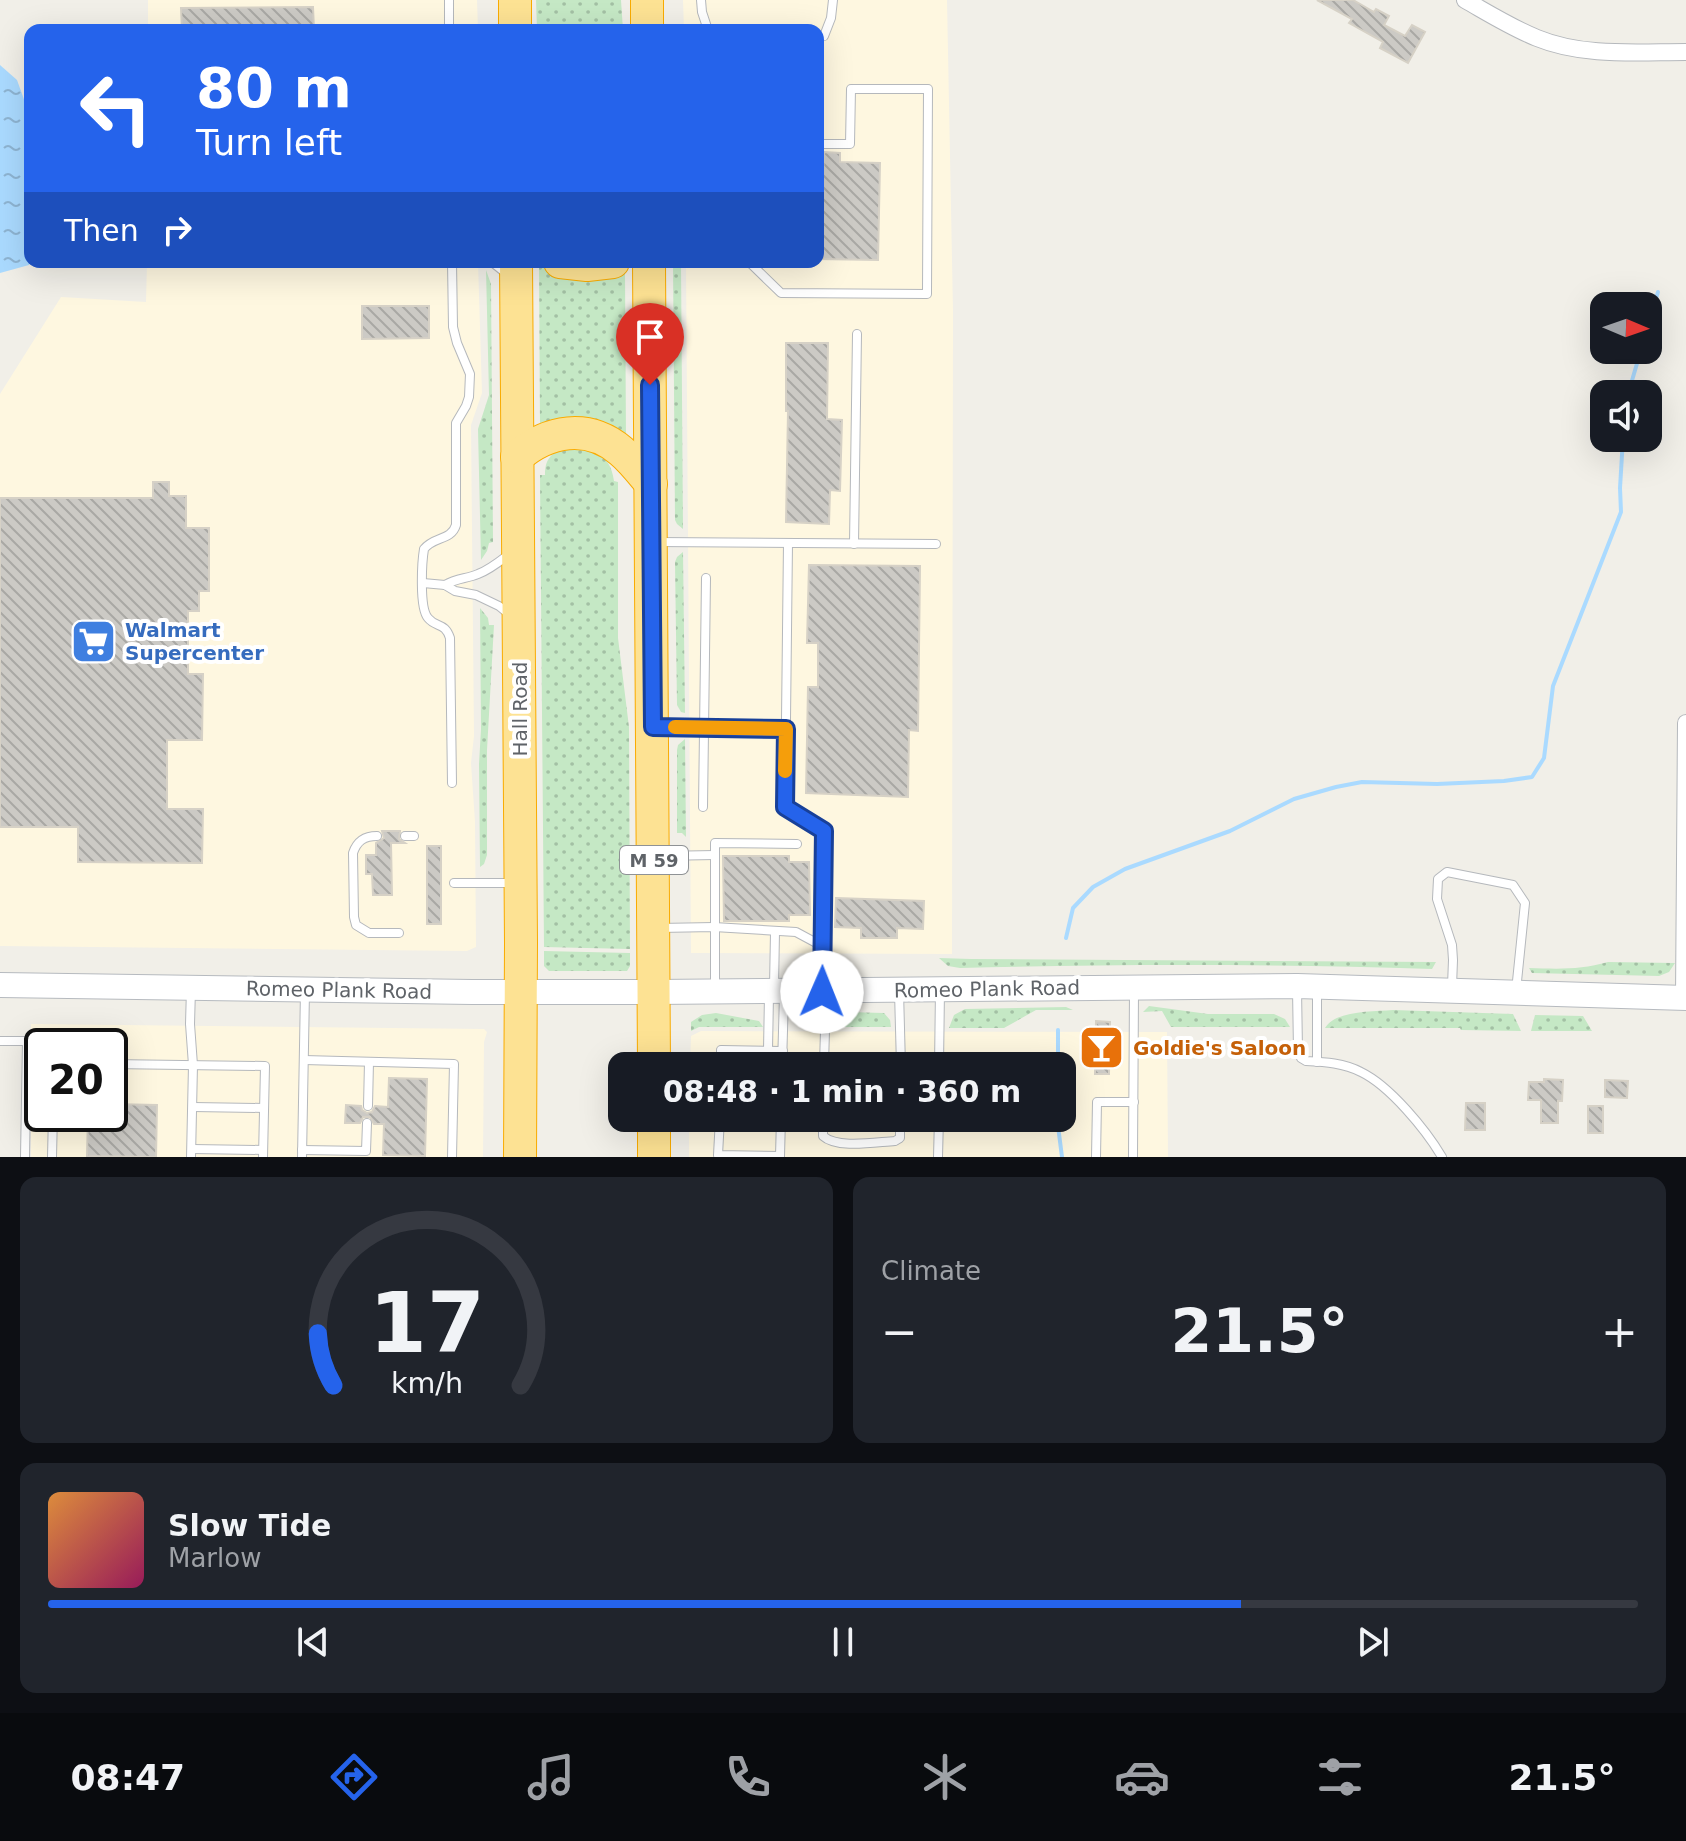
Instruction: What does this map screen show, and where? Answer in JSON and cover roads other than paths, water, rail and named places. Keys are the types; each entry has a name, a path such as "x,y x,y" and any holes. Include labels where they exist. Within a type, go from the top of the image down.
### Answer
{"highway":[{"path":"515,0 515,24"},
{"path":"647,0 647,24"},
{"name":"Hall Road","path":"508,268 517,457 520,1157"},
{"name":"M 59","path":"649,268 654,1052"},
{"path":"517,457 538,441 549,437 578,433 591,435 620,450 651,484"},
{"path":"654,1132 654,1157"}],"main road":[{"name":"Romeo Plank Road","path":"0,985 472,992 824,992 1307,986 1685,998"}],"street":[{"path":"1465,0 1519,30 1563,47 1610,52 1686,52"},
{"path":"1685,998 1686,723"}],"lane":[{"path":"449,0 449,24"},
{"path":"701,0 706,24"},
{"path":"824,36 831,18 833,0"},
{"path":"755,268 781,293 927,294 928,89 851,89 850,144 824,144"},
{"path":"452,268 453,327 470,374 469,397 456,423 456,525 450,535 433,541 424,549 423,583 424,612 444,627 450,638 452,783"},
{"path":"854,544 857,334"},
{"path":"651,542 936,544"},
{"path":"788,543 785,807 824,831 824,1052"},
{"path":"445,585 487,570 518,545"},
{"path":"703,807 706,578"},
{"path":"423,583 445,585 455,591 486,599 519,622"},
{"path":"653,727 786,729"},
{"path":"377,836 363,838 353,853 354,917 356,925 369,933 399,933"},
{"path":"715,992 715,843 797,844"},
{"path":"654,856 715,855"},
{"path":"1452,991 1452,945 1437,899 1438,879 1447,872 1513,885 1525,903 1515,993"},
{"path":"454,883 521,883"},
{"path":"654,928 714,927 796,932 822,946"},
{"path":"721,1052 783,1051 776,992 775,932"},
{"path":"1133,1157 1134,986"},
{"path":"1307,986 1298,1050 1301,1058 1345,1066 1371,1078 1425,1131 1442,1157"},
{"path":"1307,986 1317,1062"},
{"path":"128,1064 193,1065 265,1066 263,1153 192,1153 193,1065 191,988"},
{"path":"939,1052 940,989"},
{"path":"305,990 302,1153 366,1151 367,1123"},
{"path":"899,990 901,1052"},
{"path":"768,1050 776,992"},
{"path":"0,1041 27,1041 25,1157"},
{"path":"304,1060 454,1064 452,1157"},
{"path":"368,1106 369,1062"},
{"path":"1096,1157 1097,1102 1134,1102"},
{"path":"193,1107 264,1108"},
{"path":"52,1157 53,1132"},
{"path":"719,1132 718,1155 780,1156 781,1132"},
{"path":"823,1132 827,1140 836,1143 895,1141 900,1138 900,1132"},
{"path":"938,1157 939,1132"}],"water":[{"path":"0,65 17,80 24,99 24,266 0,273"}],"waterway":[{"path":"1632,380 1637,364"},
{"path":"1066,938 1073,908 1093,887 1125,869 1230,831 1294,799 1362,782 1437,784 1532,777 1544,758 1553,686 1621,512 1622,452"},
{"path":"1058,1030 1058,1052"},
{"path":"1059,1132 1062,1157"}],"place":[{"name":"Walmart Supercenter","path":"94,642"},
{"name":"Goldie's Saloon","path":"1102,1048"}]}
